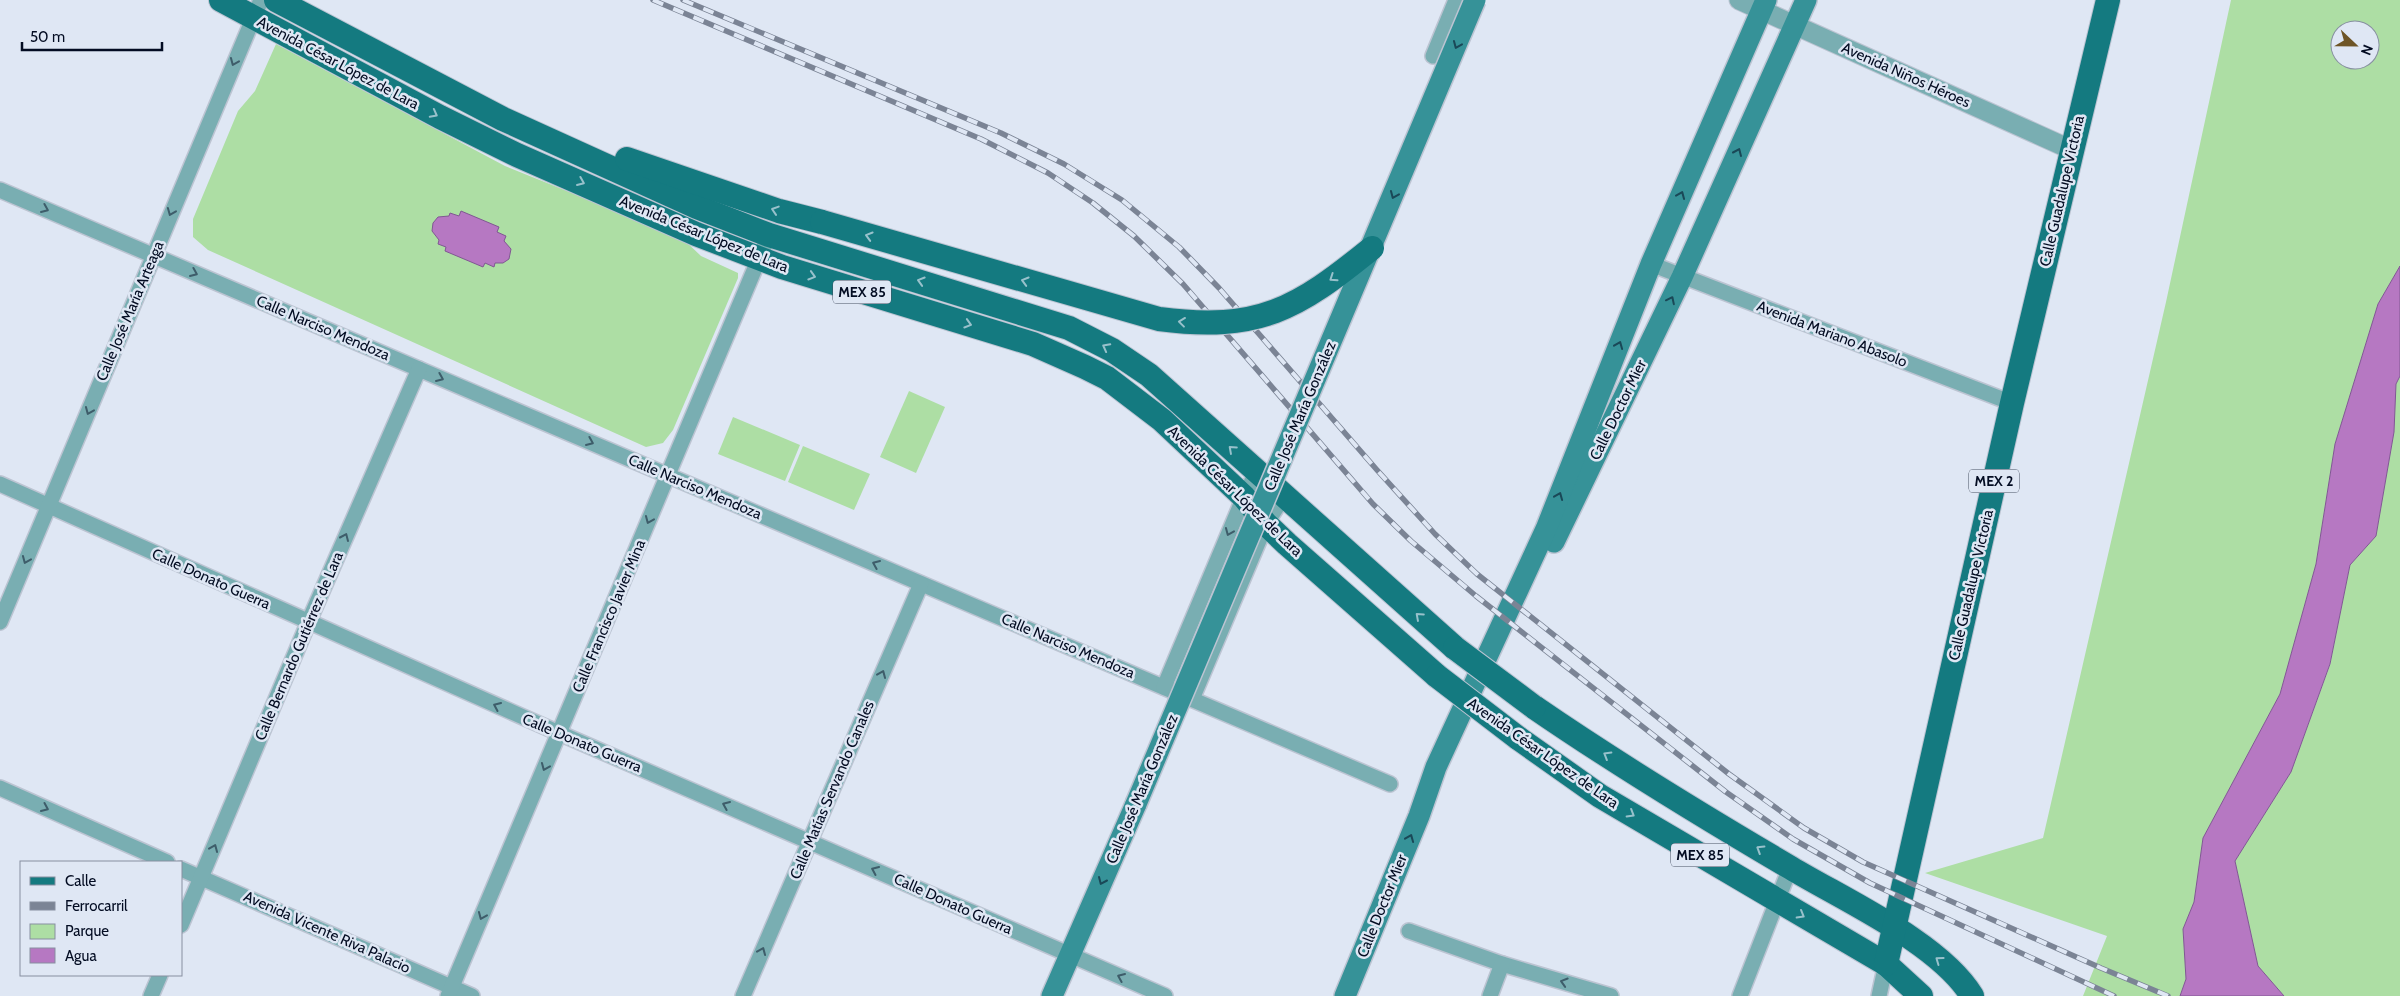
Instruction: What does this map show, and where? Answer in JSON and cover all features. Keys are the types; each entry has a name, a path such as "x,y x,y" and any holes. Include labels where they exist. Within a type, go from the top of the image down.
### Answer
{"main road":[{"name":"Avenida César López de Lara","path":"221,0 257,9 440,117 517,155 759,259 1033,344 1107,378 1162,420 1244,497 1266,524 1437,676 1518,738 1600,796 1886,964"},
{"name":"Avenida César López de Lara","path":"276,0 465,100 534,134 698,207 769,236 931,284 1069,328 1112,350 1149,375 1455,648 1534,707 1590,744 1790,868 1893,927"},
{"name":"Calle José María González","path":"1052,996 1136,804 1475,0"},
{"name":"Calle Doctor Mier","path":"1419,816 1445,770 1682,276 1806,0"},
{"name":"Calle Guadalupe Victoria","path":"1886,964 2012,403 2108,0"},
{"name":"Calle Doctor Mier","path":"1345,996 1419,816 1436,767 1546,529 1652,264 1764,5"},
{"path":"534,134 564,135 680,178 779,211 1159,319 1192,324 1250,320 1294,305 1340,274 1372,248"},
{"path":"1058,355 1069,328"},
{"name":"MEX 85","path":"1893,927 1950,968 1972,996"},
{"name":"MEX 85","path":"1886,964 1921,996"}],"street":[{"path":"1433,56 1456,0"},
{"name":"Avenida Niños Héroes","path":"1740,0 1764,5 1796,25 2072,150"},
{"name":"Calle José María Arteaga","path":"0,622 257,9"},
{"name":"Calle Narciso Mendoza","path":"0,190 1390,784"},
{"name":"Calle Francisco Javier Mina","path":"450,992 769,236"},
{"name":"Avenida Mariano Abasolo","path":"1652,264 2012,403"},
{"name":"Calle Bernardo Gutiérrez de Lara","path":"182,923 309,621 419,369"},
{"path":"1164,687 1244,497 1257,472"},
{"name":"Calle Donato Guerra","path":"0,484 559,733 1165,996"},
{"path":"1192,699 1266,524 1284,496"},
{"name":"Calle Matías Servando Canales","path":"743,996 921,584"},
{"path":"0,788 165,861"},
{"path":"1740,996 1790,868"},
{"name":"Avenida Vicente Riva Palacio","path":"182,869 450,992 472,996"},
{"path":"1409,931 1502,964 1611,996"},
{"path":"1490,996 1502,964"},
{"name":"Calle Guadalupe Victoria","path":"1879,996 1886,964"},
{"path":"151,996 160,976"}],"green space":[{"path":"2231,0 2400,0 2400,266 2378,304 2335,444 2316,564 2280,694 2203,838 2194,902 2183,929 2186,979 2180,996 2083,996 2107,936 1925,873 2043,838 2166,302"},
{"path":"276,44 505,166 681,237 701,256 738,273 738,278 673,430 663,443 646,447 208,250 193,237 193,219 238,111 255,91"},
{"path":"2400,376 2400,996 2284,996 2258,966 2235,861 2291,772 2330,665 2350,565 2376,536 2394,432 2396,384"},
{"path":"909,391 945,407 916,473 880,457"},
{"path":"733,417 800,445 785,481 718,454"},
{"path":"803,446 870,474 854,510 788,482"}],"water":[{"path":"461,211 499,227 497,232 506,236 504,241 511,249 509,259 503,263 495,263 494,267 485,263 483,267 445,251 446,247 438,244 439,240 432,231 433,223 438,217 449,216 450,213 459,216"},
{"path":"2400,266 2400,376 2396,384 2394,432 2376,536 2350,565 2330,664 2291,772 2235,861 2258,966 2284,996 2180,996 2186,979 2183,929 2194,902 2203,838 2280,694 2316,564 2335,444 2378,304"}],"railway":[{"path":"653,0 981,139 1048,173 1093,203 1134,236 1183,284 1373,504 1411,541 1476,596 1726,792 1793,839 1870,883 2114,996"},
{"path":"683,0 1001,133 1064,164 1122,200 1179,247 1219,288 1377,470 1435,534 1477,574 1729,774 1804,828 1863,862 2168,996"}]}
